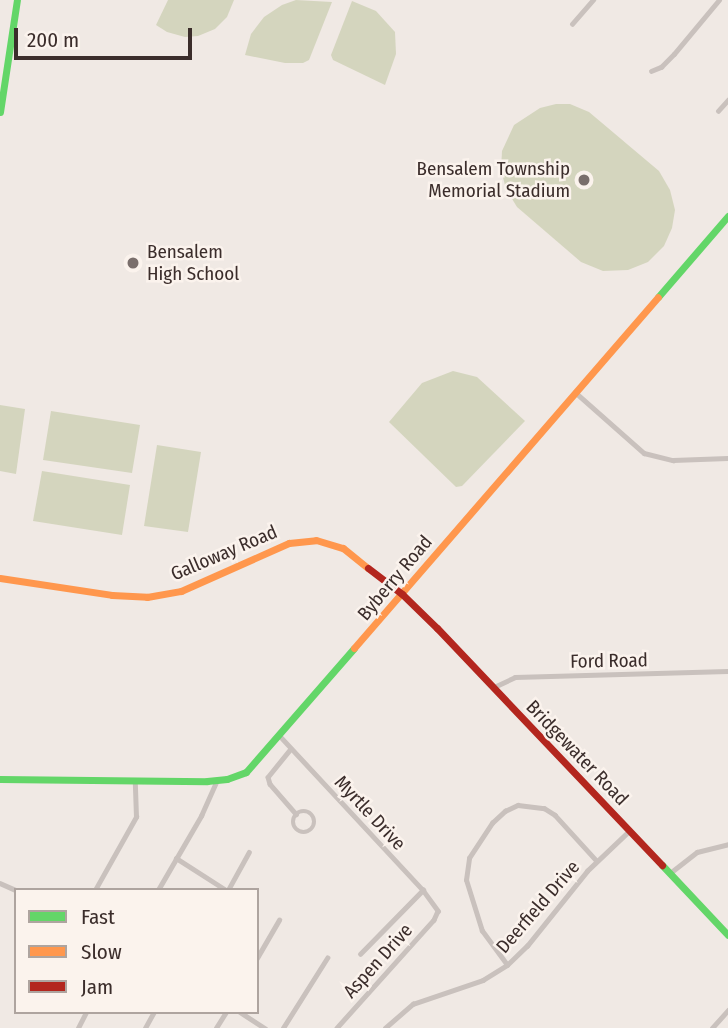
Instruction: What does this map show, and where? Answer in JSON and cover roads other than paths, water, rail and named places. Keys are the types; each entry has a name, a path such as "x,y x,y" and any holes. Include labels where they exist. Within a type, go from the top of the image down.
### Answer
{"main road":[{"path":"0,112 18,0"},
{"name":"Byberry Road","path":"0,779 135,782 217,780 246,772 728,216"},
{"name":"Galloway Road","path":"0,578 112,595 147,597 181,591 289,543 316,540 343,548 402,594"},
{"name":"Bridgewater Road","path":"402,594 728,935"}],"street":[{"path":"572,24 593,0"},
{"path":"651,71 661,67 674,54 719,0"},
{"path":"718,111 728,100"},
{"path":"575,392 644,453 673,460 728,458"},
{"name":"Ford Road","path":"493,687 503,680 515,677 728,671"},
{"name":"Myrtle Drive","path":"279,735 289,750 423,890 438,911"},
{"path":"289,750 273,768 269,781 296,814"},
{"path":"159,888 217,780"},
{"path":"95,888 136,817 135,782"},
{"path":"507,965 482,930 467,880 469,858 492,823 505,811 518,805 544,808 555,815 597,861"},
{"path":"305,811 313,814 313,828 304,833 298,831 293,821 296,814 305,811"},
{"name":"Deerfield Drive","path":"385,1028 413,1003 483,980 507,965 527,947 597,861 630,830"},
{"path":"670,873 697,852 728,844"},
{"path":"228,888 248,852"},
{"path":"176,858 224,888"},
{"path":"360,954 423,890"},
{"name":"Aspen Drive","path":"337,1028 434,920 438,911"},
{"path":"259,955 279,920"},
{"path":"283,1028 327,958"},
{"path":"712,1028 728,1010"},
{"path":"243,1014 265,1028"}],"place":[{"name":"Bensalem Township Memorial Stadium","path":"584,180"},
{"name":"Bensalem High School","path":"133,263"}]}
